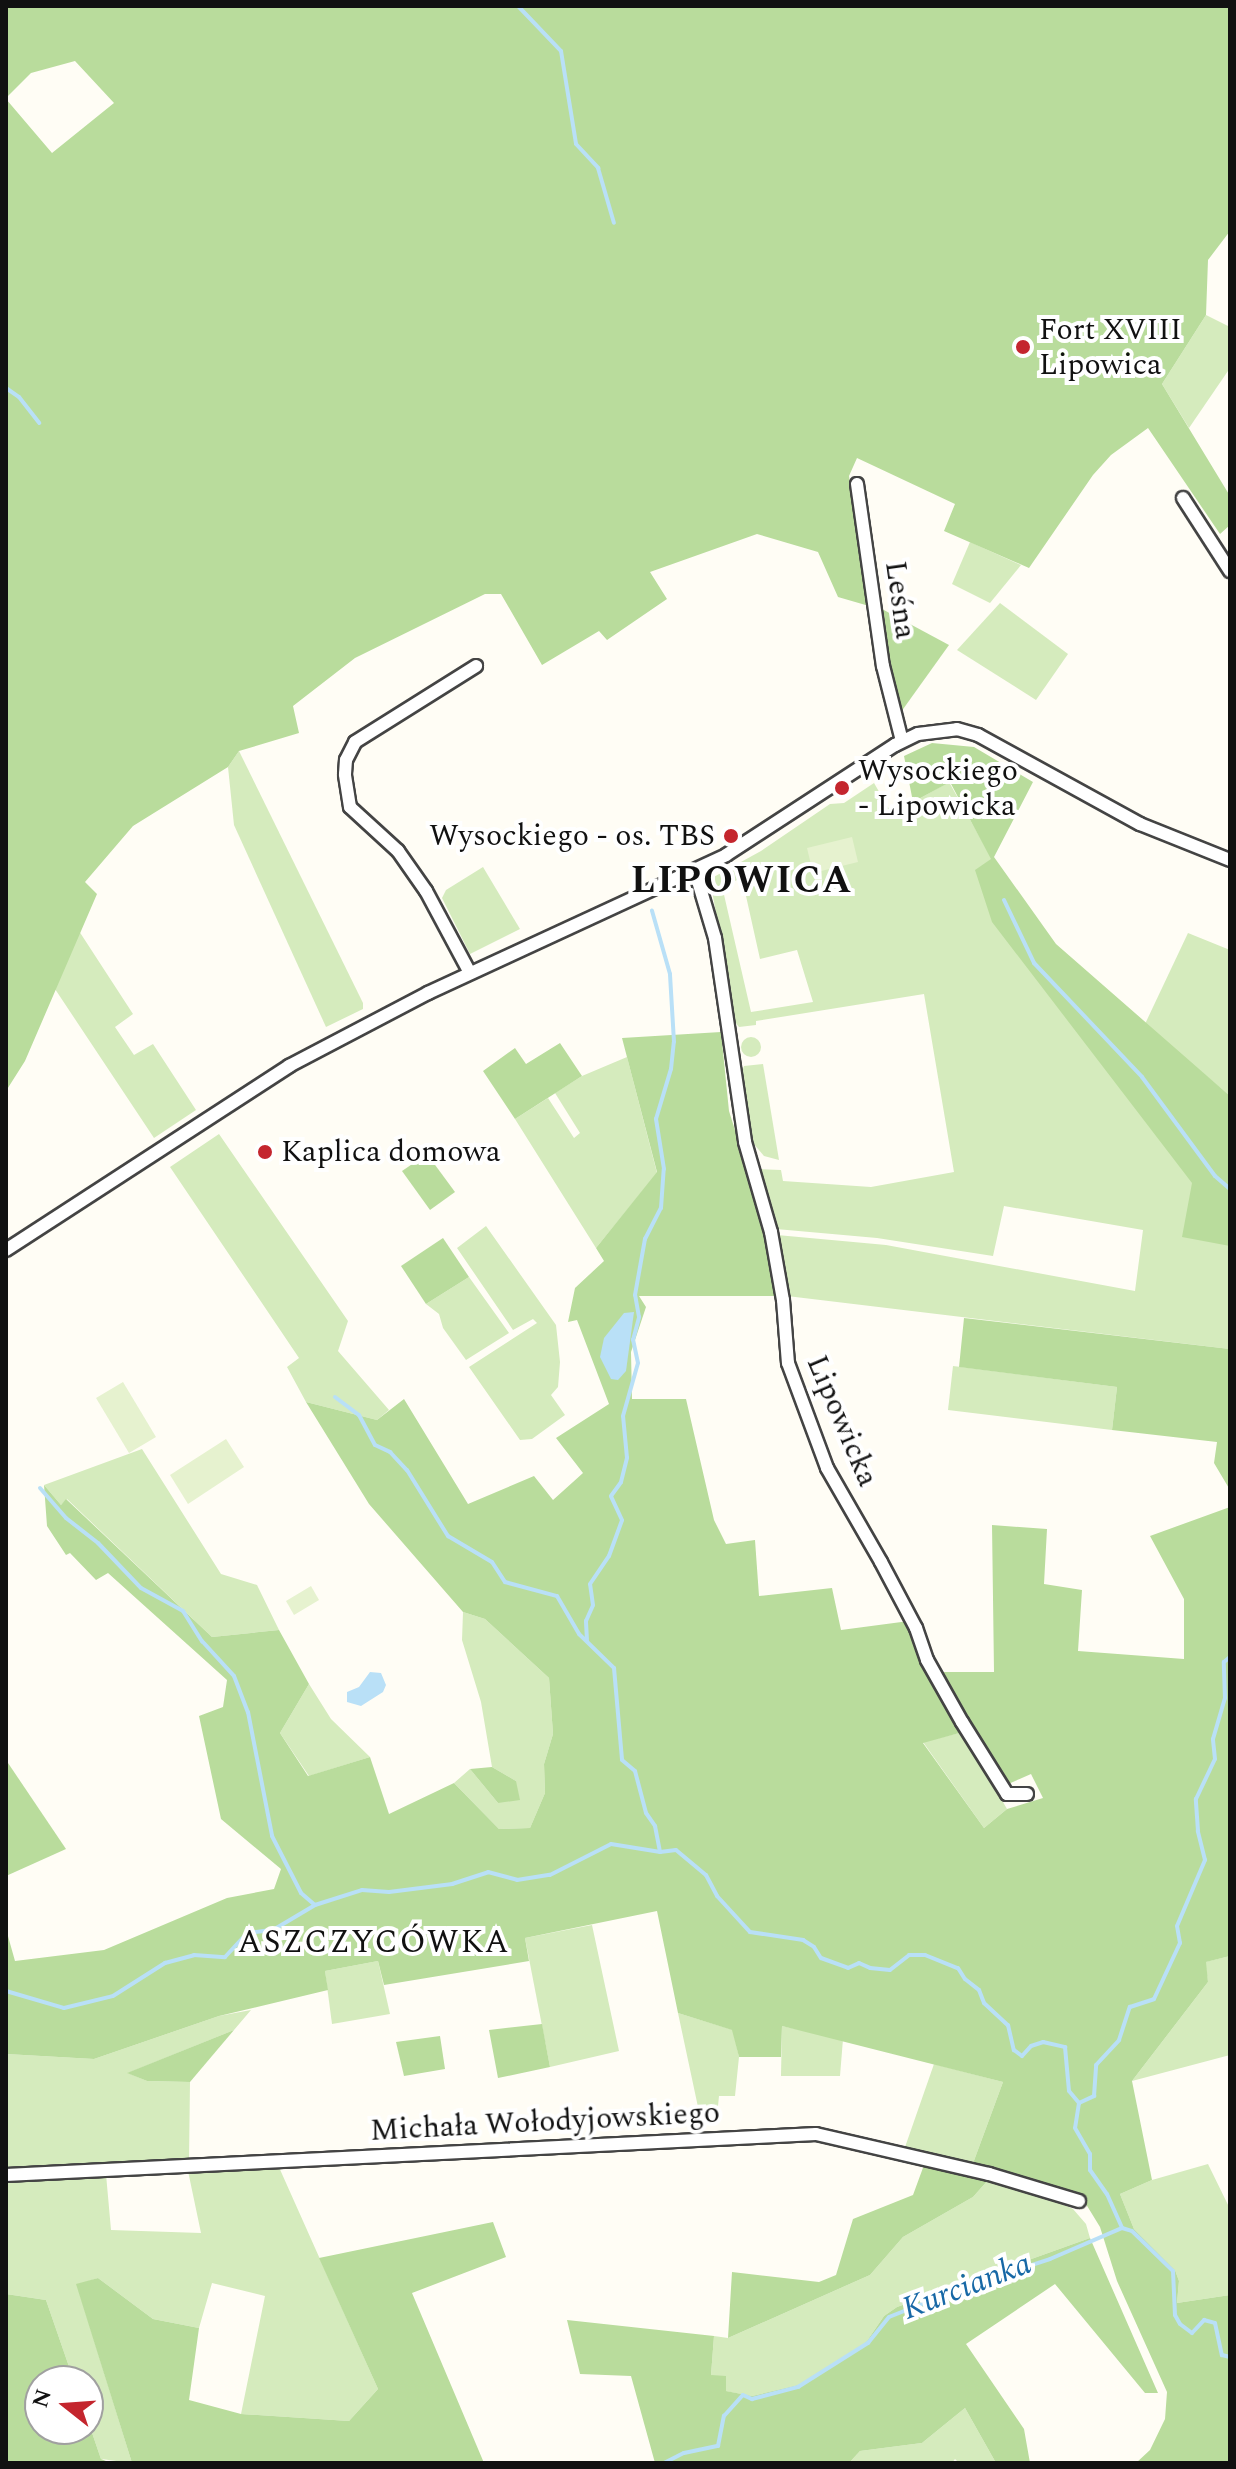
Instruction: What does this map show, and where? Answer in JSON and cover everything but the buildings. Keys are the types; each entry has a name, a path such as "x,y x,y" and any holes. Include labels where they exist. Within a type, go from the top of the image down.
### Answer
{"street":[{"name":"Leśna","path":"857,484 883,666 902,741"},
{"path":"1183,498 1230,571"},
{"path":"470,973 426,891 398,851 350,807 345,774 349,750 355,742 476,666"},
{"path":"6,1250 289,1066 470,973 695,871 758,836 902,741 937,729 978,735 1131,820 1230,860"},
{"name":"Lipowicka","path":"695,871 715,938 745,1142 771,1232 783,1300 788,1363 827,1468 881,1562 955,1710 1007,1794 1027,1794"},
{"name":"Michała Wołodyjowskiego","path":"6,2175 816,2134 989,2174 1079,2201"}],"green space":[{"path":"6,6 1230,6 1230,231 1208,260 1206,315 1162,384 1230,496 1230,525 1220,534 1148,428 1111,455 1093,475 1029,568 944,531 955,504 857,458 849,476 869,606 838,597 818,552 757,534 650,572 667,599 607,640 599,631 542,665 501,594 485,594 355,658 293,706 299,733 239,751 228,767 133,826 85,882 97,894 25,1061 6,1091 6,99 52,153 114,103 75,61 31,73 6,98"},
{"path":"1206,315 1230,327 1230,368 1189,428 1162,384"},
{"path":"970,542 1021,565 990,603 952,584"},
{"path":"1000,603 1068,654 1036,700 957,650"},
{"path":"882,609 949,645 901,712 895,701"},
{"path":"932,743 974,747 1033,782 994,857 1056,944 1230,1096 1230,1246 1182,1237 1192,1183 992,922 975,870 991,859 950,782 913,802 904,756"},
{"path":"239,751 363,1003 363,1009 326,1027 234,825 228,767"},
{"path":"949,782 992,859 1031,946 1230,1185 1230,1349 787,1296 777,1235 886,1245 1135,1291 1143,1230 1004,1206 993,1256 877,1238 776,1229 759,1169 781,1170 783,1181 871,1187 954,1172 924,994 756,1021 756,1025 739,1027 735,1022 710,879 761,851 830,804 844,803 874,783 892,814","holes":["742,878 760,959 797,950 813,1002 751,1012 722,886"]},
{"path":"852,837 858,862 813,873 807,848"},
{"path":"483,867 520,929 470,954 442,898 446,890"},
{"path":"79,931 133,1014 115,1027 134,1055 153,1044 196,1110 154,1138 55,989"},
{"path":"1188,933 1230,950 1230,1096 1145,1024"},
{"path":"721,1032 729,1111 767,1233 778,1296 639,1296 646,1307 631,1352 632,1399 686,1399 714,1520 726,1544 755,1540 759,1596 832,1588 841,1630 909,1621 963,1732 923,1743 984,1828 1007,1809 1043,1798 1031,1774 1006,1785 942,1672 994,1672 992,1525 1047,1529 1044,1584 1082,1590 1078,1651 1184,1659 1184,1599 1150,1536 1230,1507 1230,1956 1206,1962 1208,1982 1132,2081 1152,2180 1120,2194 1134,2229 1175,2270 1179,2281 1177,2303 1230,2295 1230,2463 1136,2463 1150,2450 1165,2419 1167,2392 1117,2281 1100,2227 1081,2196 972,2166 1003,2082 782,2026 781,2057 739,2057 732,2030 678,2013 657,1911 525,1938 529,1961 384,1985 378,1961 325,1971 328,1990 219,2016 94,2059 6,2054 6,1929 15,1961 104,1950 227,1898 274,1889 281,1869 221,1819 199,1716 223,1707 227,1680 108,1573 96,1580 70,1553 66,1555 47,1526 44,1485 61,1505 66,1499 212,1637 279,1630 309,1684 280,1733 308,1776 370,1757 389,1814 454,1783 499,1829 530,1828 545,1793 544,1764 553,1734 549,1678 485,1619 463,1612 369,1504 306,1402 377,1420 404,1399 468,1504 534,1476 553,1500 583,1473 556,1438 609,1404 577,1320 568,1322 575,1288 604,1261 596,1248 657,1172 622,1038"},
{"path":"751,1037 758,1040 761,1047 758,1054 751,1057 744,1054 741,1047 744,1040"},
{"path":"560,1043 582,1076 515,1119 483,1071 515,1048 526,1064"},
{"path":"627,1057 657,1173 596,1248 515,1119 548,1098 574,1138 580,1133 555,1093 582,1076"},
{"path":"763,1064 779,1160 764,1156 753,1143 742,1073 744,1066"},
{"path":"219,1134 348,1321 338,1351 389,1410 377,1420 306,1402 287,1367 299,1358 170,1167"},
{"path":"427,1154 455,1192 430,1210 402,1171"},
{"path":"486,1226 556,1325 560,1362 558,1387 551,1395 565,1415 532,1439 520,1440 469,1367 537,1323 533,1319 513,1330 457,1248"},
{"path":"443,1238 469,1277 426,1304 401,1266"},
{"path":"469,1277 509,1333 466,1360 443,1328 439,1314 426,1304"},
{"path":"964,1318 1230,1349 1230,1490 1214,1463 1217,1442 1112,1430 1117,1387 959,1367"},
{"path":"953,1366 1117,1387 1112,1430 948,1410"},
{"path":"123,1382 156,1437 129,1453 96,1398"},
{"path":"226,1439 244,1467 188,1504 170,1475"},
{"path":"142,1449 221,1574 257,1585 279,1630 212,1637 67,1499 61,1505 44,1485"},
{"path":"311,1586 319,1600 294,1615 286,1601"},
{"path":"463,1612 485,1619 549,1678 553,1734 544,1764 545,1793 530,1828 499,1829 454,1783 470,1769 498,1803 516,1781 492,1767 481,1702 462,1640"},
{"path":"309,1684 331,1719 370,1757 309,1776 280,1733"},
{"path":"963,1732 1007,1809 984,1828 923,1742"},
{"path":"6,1760 66,1849 6,1876"},
{"path":"492,1767 516,1781 520,1800 498,1803 470,1769"},
{"path":"592,1925 619,2051 550,2067 525,1938"},
{"path":"1230,1956 1230,2055 1132,2081 1208,1982 1205,1962"},
{"path":"378,1961 390,2014 332,2024 325,1971"},
{"path":"251,2010 234,2030 128,2073 147,2081 190,2082 189,2161 6,2171 6,2054 94,2059 219,2016"},
{"path":"678,2013 733,2030 739,2057 735,2096 719,2096 718,2106 698,2107"},
{"path":"542,2024 550,2067 498,2078 489,2030"},
{"path":"782,2026 843,2039 840,2076 781,2076"},
{"path":"234,2030 190,2082 147,2081 127,2073"},
{"path":"440,2036 445,2069 404,2076 396,2042"},
{"path":"934,2064 1003,2082 972,2166 904,2150"},
{"path":"1208,2164 1230,2209 1230,2295 1177,2303 1179,2281 1175,2270 1134,2229 1120,2194 1152,2180"},
{"path":"278,2165 378,2389 349,2421 241,2414 265,2296 212,2283 199,2328 153,2319 98,2278 77,2285 102,2365 68,2365 46,2300 6,2294 6,2180 106,2174 111,2230 201,2233 188,2171"},
{"path":"924,2165 989,2179 973,2197 903,2237 870,2275 728,2338 732,2272 819,2282 836,2275 853,2219 913,2195"},
{"path":"989,2179 1050,2198 1073,2209 1086,2224 1090,2238 897,2307 884,2316 867,2341 841,2361 798,2385 752,2396 725,2391 711,2375 714,2336 728,2338 870,2275 903,2237 973,2197"},
{"path":"493,2222 506,2257 412,2293 484,2463 132,2463 104,2365 101,2365 76,2284 98,2278 153,2319 199,2328 189,2400 241,2414 349,2421 378,2389 319,2258"},
{"path":"1090,2238 1158,2393 1145,2393 1055,2284 966,2344 1024,2429 1030,2463 996,2463 965,2408 922,2443 860,2451 849,2463 655,2463 631,2376 580,2374 567,2320 714,2336 711,2375 726,2376 726,2391 752,2396 798,2385 841,2361 867,2341 884,2316 897,2307"},
{"path":"6,2294 46,2300 68,2365 24,2365 24,2445 96,2445 101,2459 111,2463 6,2463"},
{"path":"104,2372 132,2463 101,2459 96,2445 104,2445"},
{"path":"965,2408 996,2463 959,2463 955,2459 952,2463 849,2463 860,2451 922,2443"}],"water":[{"path":"634,1312 626,1371 618,1380 611,1379 600,1357 604,1338 624,1313"},
{"path":"370,1672 381,1673 386,1685 383,1692 361,1706 347,1702 347,1692 359,1687"}],"waterway":[{"path":"518,6 561,51 576,144 598,168 614,223"},
{"path":"6,388 19,397 39,423"},
{"path":"1004,900 1034,963 1142,1077 1215,1176 1230,1189"},
{"path":"587,1641 586,1621 593,1605 590,1584 609,1556 622,1520 611,1496 621,1482 627,1458 623,1416 638,1363 633,1340 639,1317 635,1295 645,1239 661,1208 664,1169 656,1119 671,1069 674,1042 670,974 652,911"},
{"path":"335,1397 359,1415 375,1445 390,1452 407,1470 448,1536 492,1562 505,1582 557,1596 579,1634 614,1668 622,1760 635,1771 646,1813 655,1826 660,1852"},
{"path":"40,1488 66,1518 98,1543 141,1588 183,1611 202,1641 234,1676 248,1712 272,1836 301,1893 315,1905"},
{"path":"1079,2103 1094,2096 1096,2065 1119,2040 1130,2007 1154,1999 1180,1943 1177,1926 1205,1860 1198,1831 1196,1799 1215,1759 1213,1739 1225,1698 1224,1662 1230,1657"},
{"path":"6,1991 64,2008 113,1996 165,1963 194,1955 225,1957 247,1933 273,1930 315,1905 362,1890 389,1892 452,1884 488,1872 517,1880 550,1875 611,1844 660,1852 676,1850 706,1875 717,1896 750,1932 803,1940 814,1947 821,1958 848,1968 859,1963 870,1968 890,1970 909,1955 925,1955 958,1968 965,1979 979,1990 984,2003 1008,2025 1014,2050 1022,2056 1031,2046 1043,2042 1065,2047 1069,2091 1079,2103 1075,2128 1090,2154 1090,2170 1107,2194 1122,2228"},
{"name":"Kurcianka","path":"664,2463 684,2453 718,2446 724,2416 743,2395 752,2399 798,2387 868,2343 889,2317 970,2285 1050,2259 1122,2228 1132,2231 1173,2271 1175,2315 1180,2324 1192,2333 1204,2320 1215,2323 1222,2355 1230,2357"}],"place":[{"name":"Fort XVIII Lipowica","path":"1023,347"},
{"name":"Wysockiego - Lipowicka","path":"842,788"},
{"name":"Wysockiego - os. TBS","path":"731,836"},
{"name":"Kaplica domowa","path":"265,1152"}],"district":[{"name":"LIPOWICA","path":"742,882"},
{"name":"ASZCZYCÓWKA","path":"374,1943"}]}
